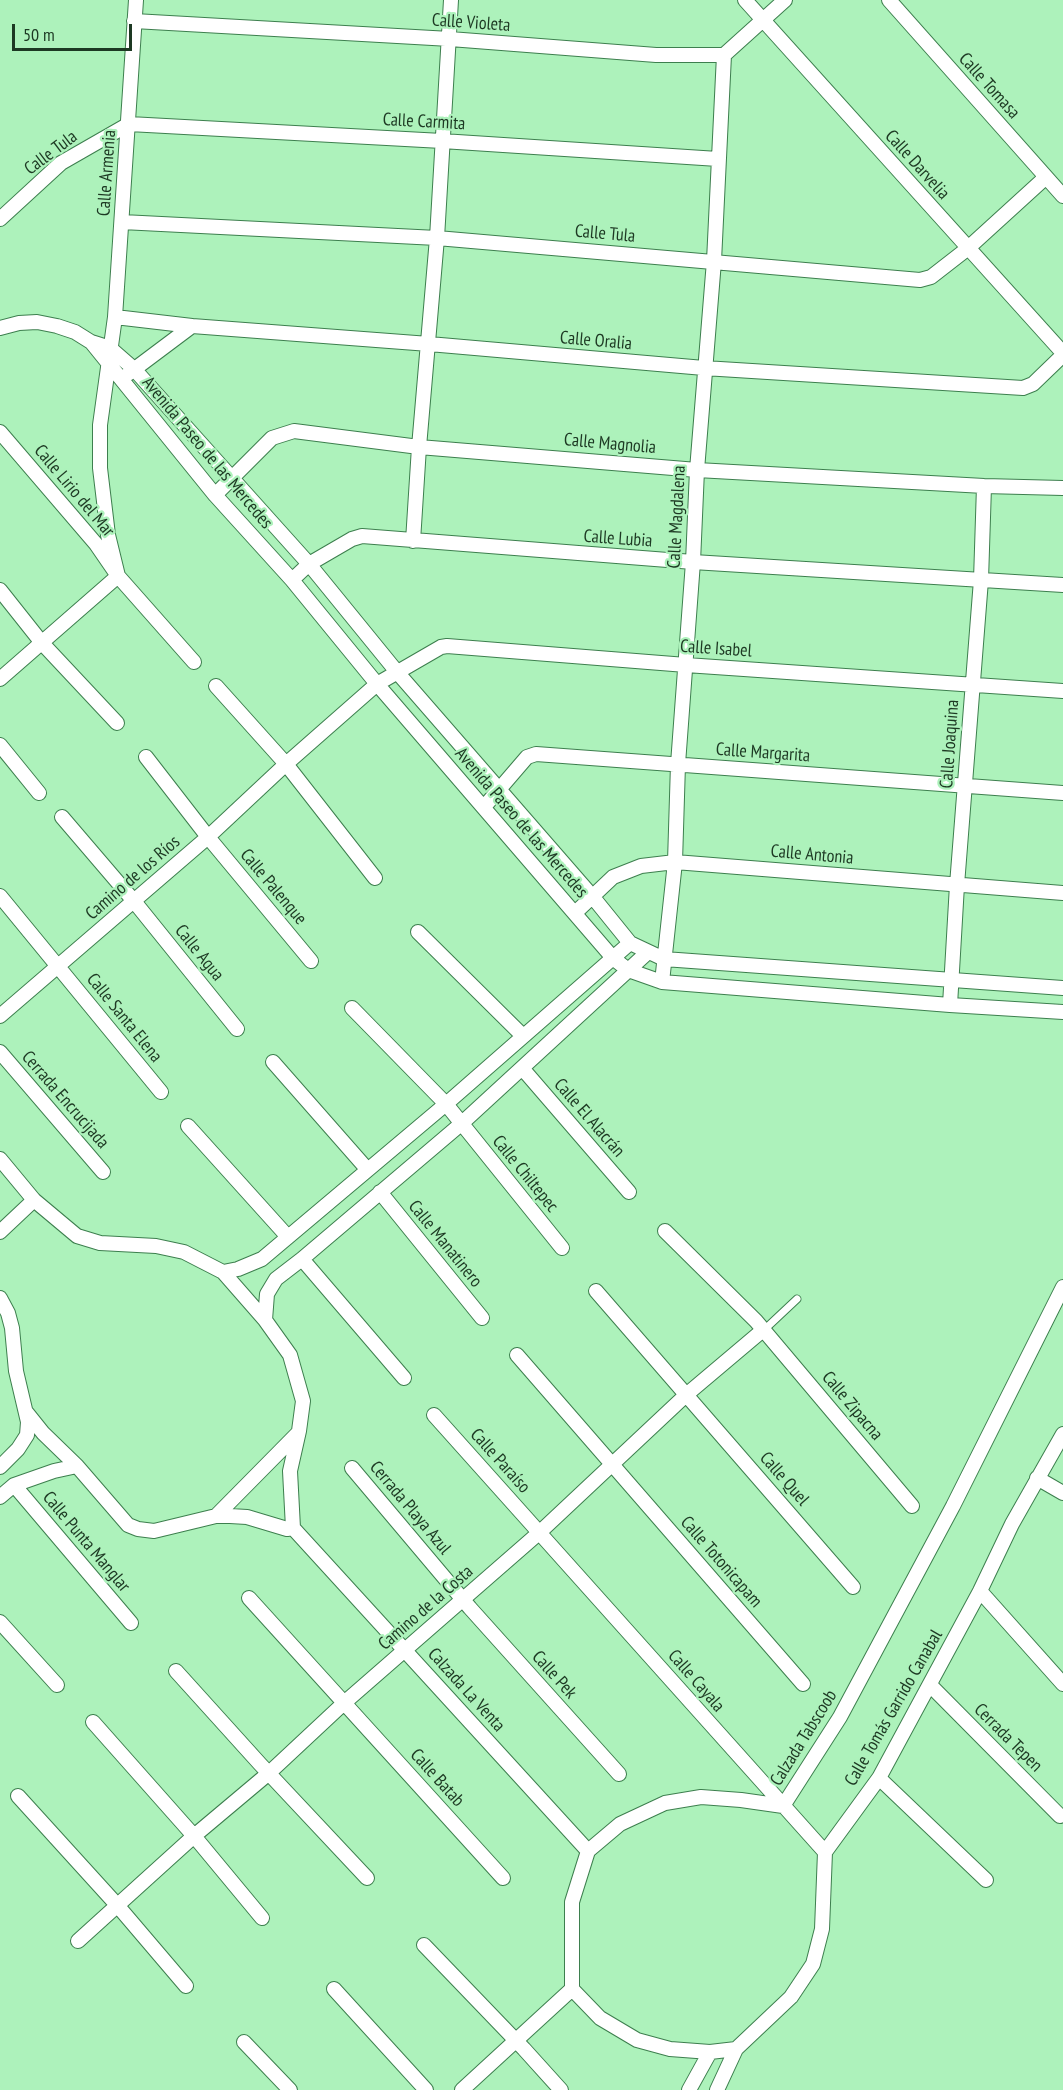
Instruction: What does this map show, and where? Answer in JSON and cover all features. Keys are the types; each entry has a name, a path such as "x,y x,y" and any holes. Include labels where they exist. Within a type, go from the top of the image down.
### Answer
{"street":[{"name":"Calle Armenia","path":"118,576 108,535 100,468 100,425 115,317 136,0"},
{"path":"413,541 418,447 437,238 451,0"},
{"name":"Calle Darvelia","path":"745,0 1063,354"},
{"path":"723,55 785,0"},
{"name":"Calle Tomasa","path":"889,0 1046,177 1062,192"},
{"name":"Calle Violeta","path":"134,21 450,39 656,55 723,55"},
{"name":"Calle Magdalena","path":"662,982 675,862 678,765 693,562 697,470 714,261 723,55"},
{"name":"Calle Tula","path":"0,219 61,163 129,123"},
{"name":"Calle Carmita","path":"129,123 718,159"},
{"name":"Calle Tula","path":"122,222 437,238 921,280 931,277 967,249 1046,177"},
{"name":"Calle Oralia","path":"115,317 192,326 429,344 704,369 1023,388 1033,384 1063,354"},
{"path":"0,328 19,323 37,322 57,326 75,332 109,355"},
{"path":"122,380 192,326"},
{"name":"Avenida Paseo de las Mercedes","path":"109,355 134,369 309,564 397,672 592,896 630,943 664,959 1063,988"},
{"name":"Avenida Paseo de las Mercedes","path":"109,355 122,380 215,495 292,580 377,684 574,913 614,958 628,970 662,982 1063,1012"},
{"name":"Calle Magnolia","path":"215,495 272,438 294,431 418,447 697,470 984,486 1063,488"},
{"name":"Calle Lirio del Mar","path":"0,432 96,544 118,576 194,662"},
{"name":"Calle Joaquina","path":"950,1005 981,580 984,486"},
{"name":"Calle Lubia","path":"292,580 309,564 357,537 693,562 1063,585"},
{"path":"0,679 118,576"},
{"path":"0,590 42,643 117,723"},
{"name":"Calle Isabel","path":"377,684 436,649 447,646 686,666 1063,691"},
{"name":"Camino de los Ríos","path":"0,1016 208,837 377,684"},
{"path":"216,686 286,764 375,878"},
{"path":"0,744 39,793"},
{"name":"Calle Margarita","path":"484,807 527,757 536,754 1063,793"},
{"name":"Calle Palenque","path":"146,756 208,837 311,961"},
{"name":"Calle Agua","path":"62,816 237,1029"},
{"name":"Calle Antonia","path":"574,913 614,877 641,866 675,862 1063,893"},
{"name":"Calle Santa Elena","path":"0,896 161,1092"},
{"path":"418,933 524,1036"},
{"path":"223,1272 262,1259 446,1104 630,943"},
{"path":"265,1320 267,1294 276,1279 302,1260 461,1124 648,952"},
{"name":"Calle Chiltepec","path":"352,1008 446,1104 562,1248"},
{"name":"Cerrada Encrucijada","path":"0,1052 103,1172"},
{"path":"273,1062 368,1169"},
{"name":"Calle El Alacrán","path":"522,1068 629,1192"},
{"path":"188,1126 288,1237"},
{"path":"0,1159 34,1200 77,1236 100,1243 156,1246 184,1252 223,1272 265,1320 290,1355 303,1401 290,1471 293,1528 281,1528 247,1517 216,1516 154,1531 128,1525 27,1413"},
{"name":"Calle Manatinero","path":"380,1192 482,1318"},
{"path":"0,1232 34,1200"},
{"name":"Calle Zipacna","path":"665,1231 763,1330 912,1506"},
{"path":"302,1260 404,1378"},
{"name":"Calzada Tabscoob","path":"588,1851 620,1824 664,1803 701,1797 783,1806 840,1717 952,1506 1063,1287"},
{"name":"Calle Quel","path":"596,1291 853,1587"},
{"path":"0,1298 8,1313 12,1328 16,1371 27,1413 27,1435 18,1449 0,1467"},
{"name":"Camino de la Costa","path":"78,1941 344,1703 540,1532 686,1395 763,1330"},
{"name":"Calle Totonicapam","path":"517,1355 802,1684"},
{"name":"Calle Paraíso","path":"434,1415 540,1532"},
{"path":"216,1516 299,1431"},
{"name":"Calle Tomás Garrido Canabal","path":"825,1852 879,1778 980,1591 1012,1524 1063,1434"},
{"path":"0,1497 14,1485 54,1471 77,1466"},
{"name":"Cerrada Playa Azul","path":"352,1468 463,1599"},
{"path":"1037,1478 1063,1492"},
{"name":"Calle Punta Manglar","path":"14,1485 131,1623"},
{"name":"Calzada La Venta","path":"293,1528 588,1851"},
{"name":"Calle Cayala","path":"540,1532 825,1852"},
{"path":"980,1591 1063,1684"},
{"name":"Calle Batab","path":"249,1598 503,1878"},
{"name":"Calle Pek","path":"463,1599 619,1774"},
{"path":"0,1622 57,1685"},
{"path":"176,1671 268,1773 368,1878"},
{"name":"Cerrada Tepen","path":"930,1685 1060,1816"},
{"path":"93,1722 194,1836 262,1918"},
{"path":"879,1778 986,1880"},
{"path":"18,1796 117,1905 186,1986"},
{"path":"588,1851 572,1902 572,1989 600,2018 637,2040 670,2049 710,2052 736,2049"},
{"path":"717,2090 736,2049 791,1997 813,1964 822,1929 825,1852"},
{"path":"424,1945 561,2090"},
{"path":"334,1989 426,2090"},
{"path":"462,2090 572,1989"},
{"path":"244,2042 290,2090"},
{"path":"689,2090 710,2052"}],"lane":[{"name":"Camino de la Costa","path":"763,1330 797,1299"}]}
